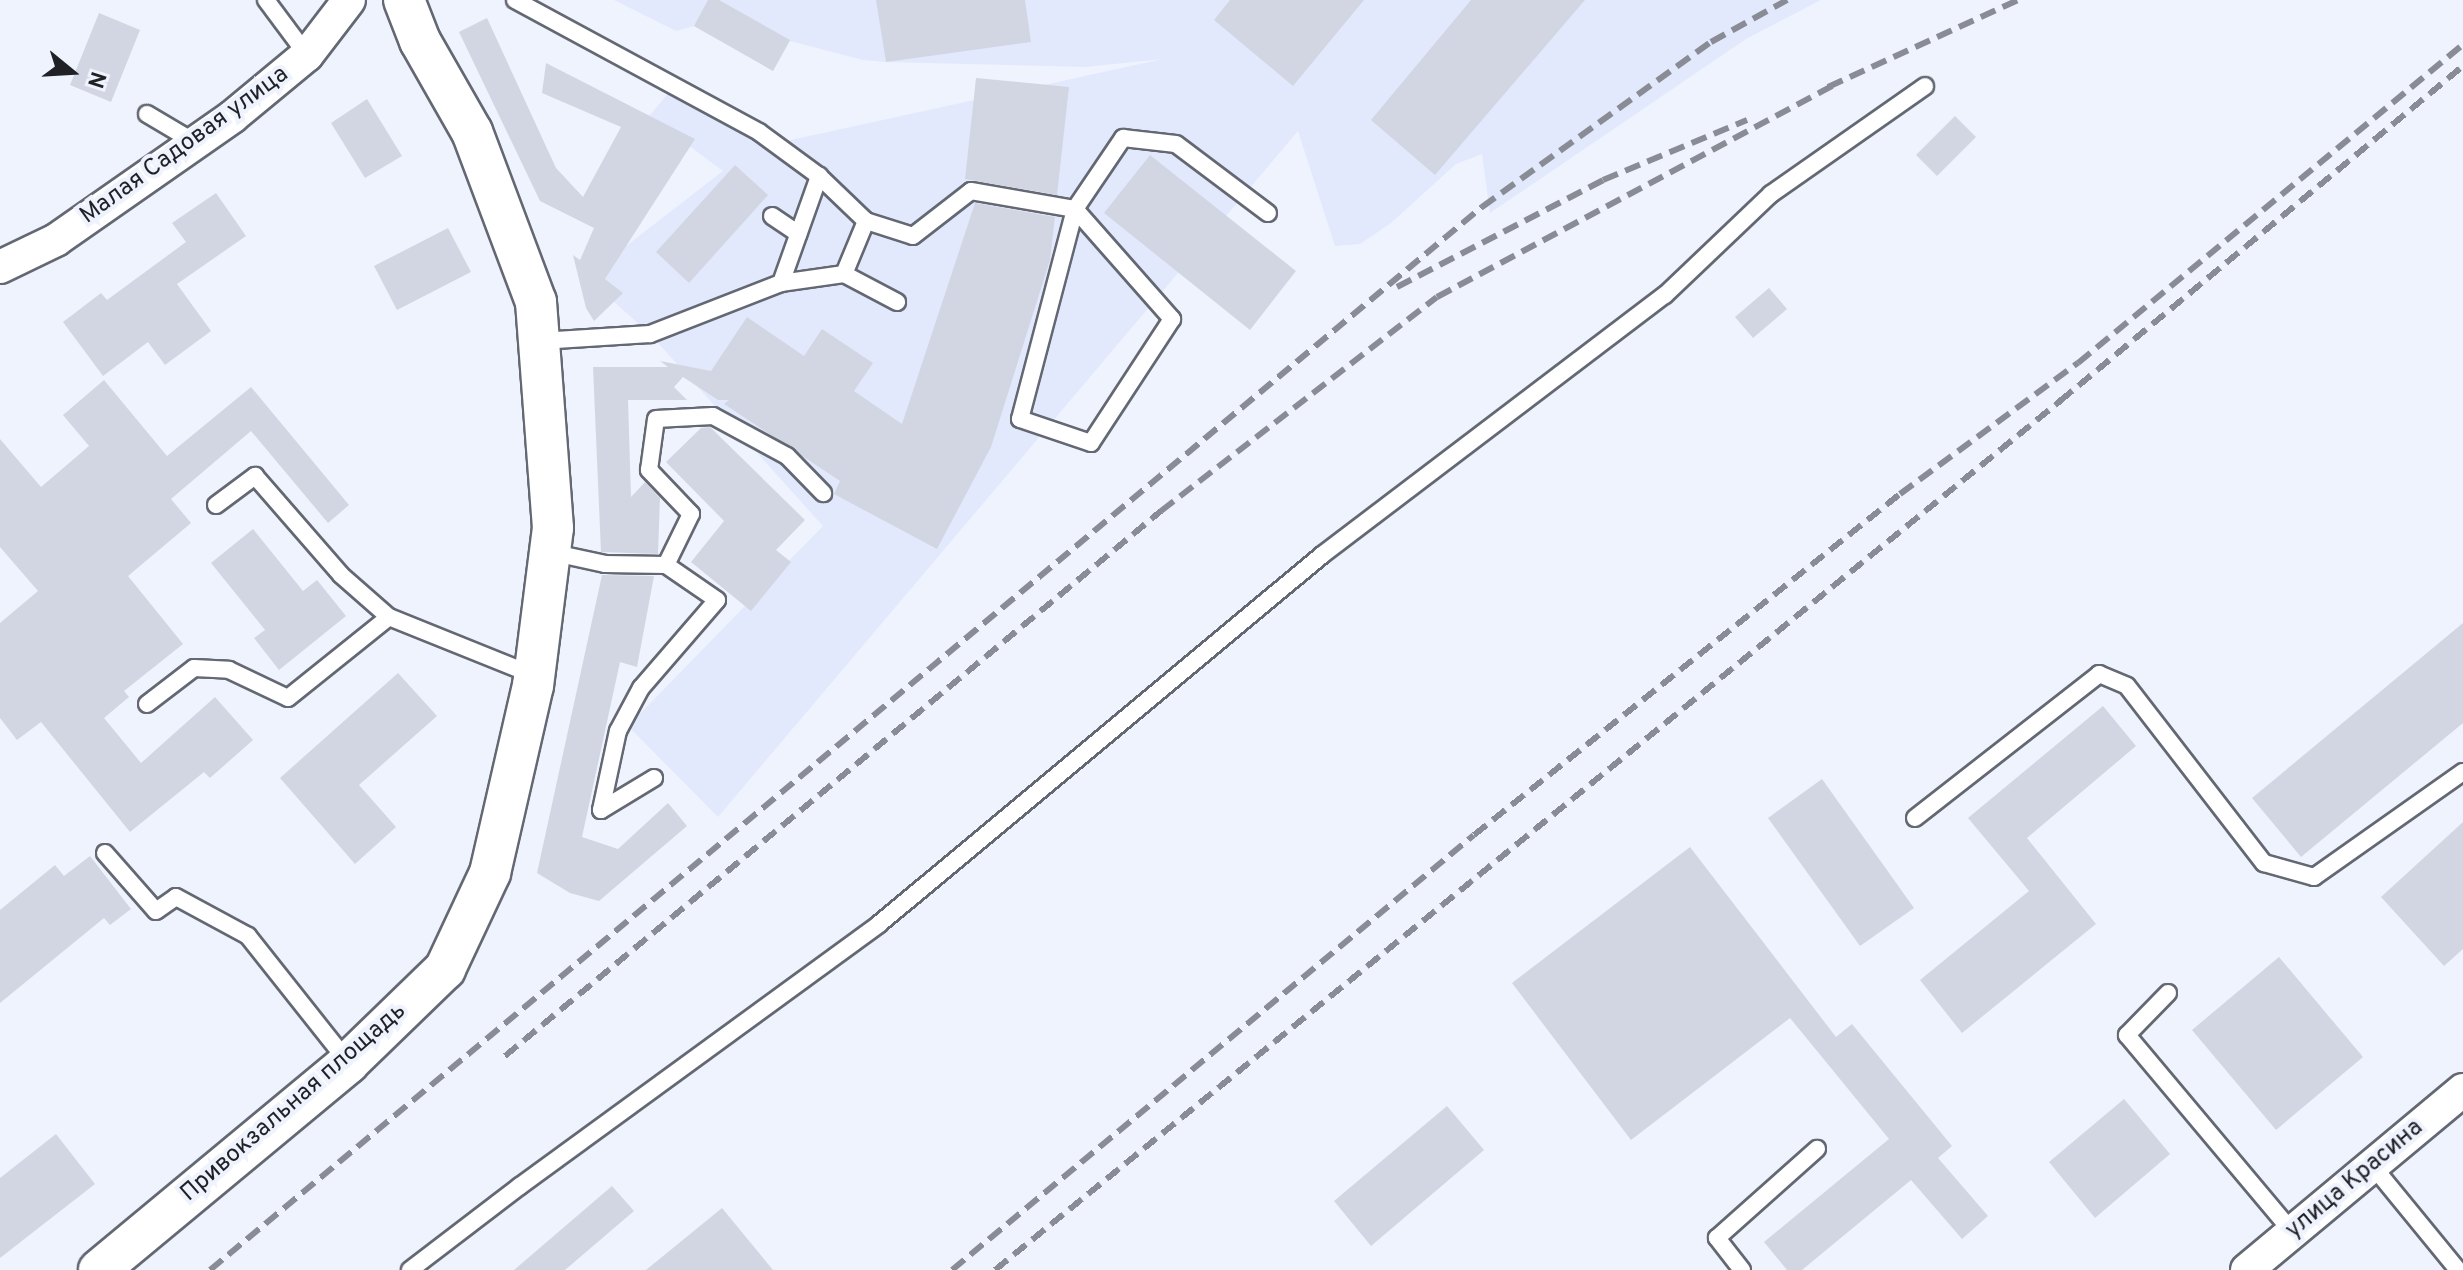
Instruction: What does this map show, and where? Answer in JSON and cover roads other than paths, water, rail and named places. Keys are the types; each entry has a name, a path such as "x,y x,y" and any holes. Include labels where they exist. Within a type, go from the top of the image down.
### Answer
{"street":[{"name":"Малая Садовая улица","path":"0,267 56,240 196,143 307,55 349,0"},
{"name":"Привокзальная площадь","path":"99,1270 348,1063 445,969 490,873 534,676 553,528 536,302 472,132 420,41 404,0"},
{"name":"улица Красина","path":"2247,1270 2463,1090"}],"lane":[{"path":"266,0 307,55"},
{"path":"515,0 748,126 819,176 866,221 913,236 971,191 1075,209 1172,319 1091,443 1020,419 1075,209 1123,138 1176,144 1268,213"},
{"path":"410,1270 879,924 1322,555 1665,295 1771,194 1925,86"},
{"path":"147,114 196,143"},
{"path":"781,283 819,176"},
{"path":"772,216 799,234"},
{"path":"844,274 866,221"},
{"path":"538,341 650,334 781,283 844,274 897,302"},
{"path":"666,565 691,514 649,470 656,419 713,416 787,456 823,493"},
{"path":"216,505 255,476 341,575 389,617 534,676"},
{"path":"550,552 605,564 666,565 717,600 641,688 629,709 618,731 601,810 654,778"},
{"path":"147,704 194,668 229,670 288,698 389,617"},
{"path":"1915,818 2099,674 2127,686 2264,863 2314,877 2463,772"},
{"path":"105,853 156,911 176,897 248,936 348,1063"},
{"path":"2168,993 2127,1035 2293,1233"},
{"path":"1742,1270 1717,1238 1817,1149"},
{"path":"2372,1165 2458,1270"}],"railway":[{"path":"210,1270 1482,207 1711,42 1787,0"},
{"path":"1828,87 2018,0"},
{"path":"952,1270 1474,835 1900,494 2078,363 2463,45"},
{"path":"995,1270 2060,401 2463,66"},
{"path":"505,1056 1161,511 1437,297 1838,83"},
{"path":"1397,287 1603,180 1747,120"}]}
